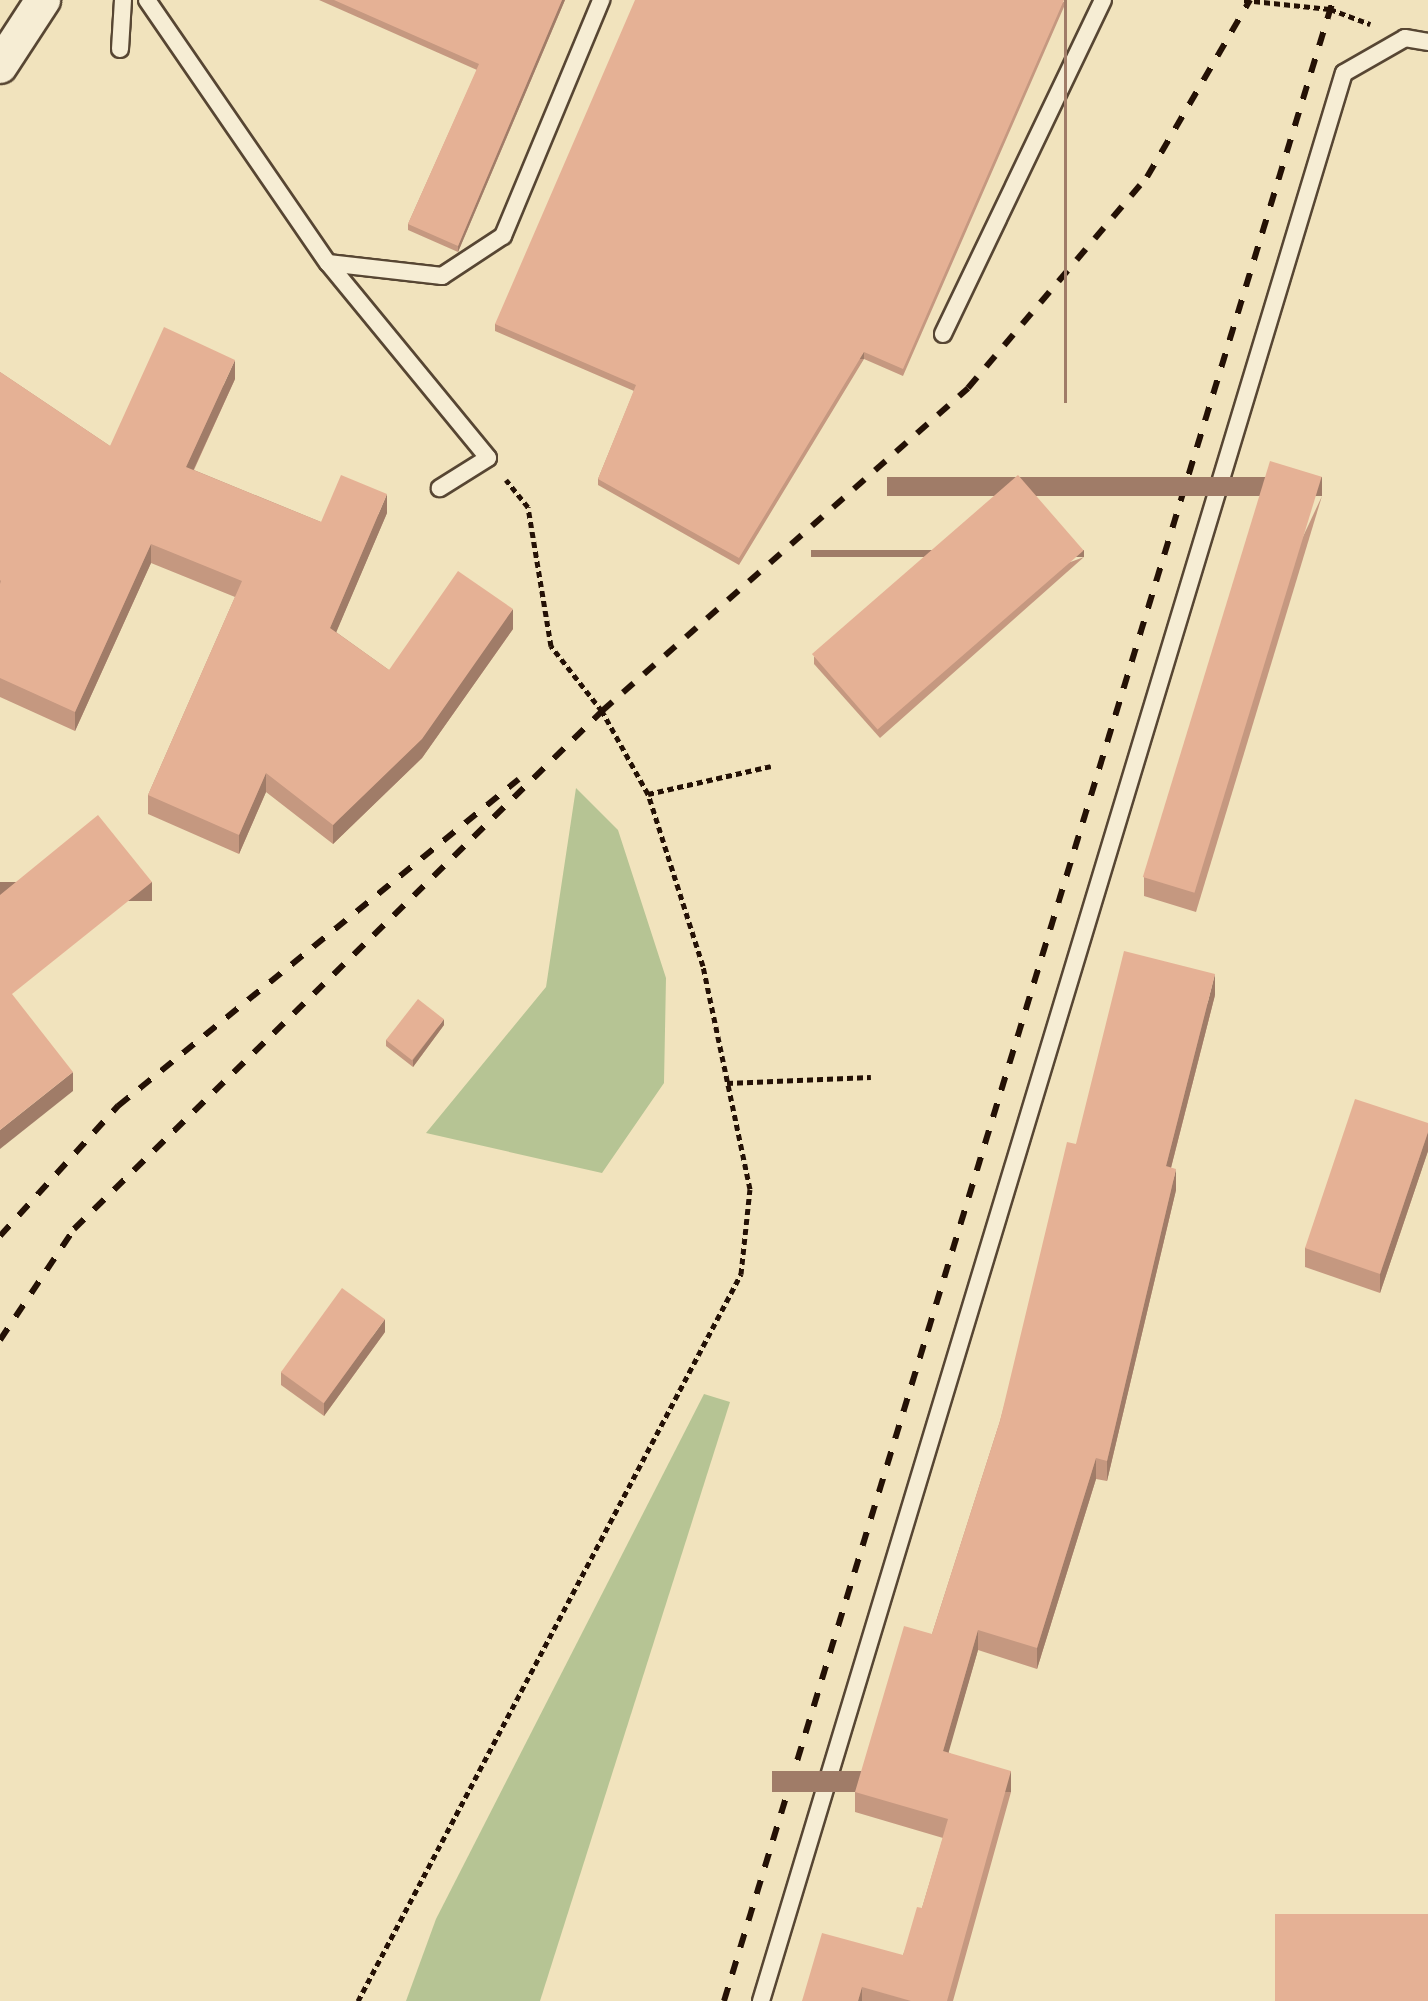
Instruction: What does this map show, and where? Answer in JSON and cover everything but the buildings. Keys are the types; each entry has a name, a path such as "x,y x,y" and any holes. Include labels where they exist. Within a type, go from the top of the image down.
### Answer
{"street":[{"path":"0,66 43,0"}],"lane":[{"path":"120,49 123,0"},
{"path":"147,0 328,263 488,458 440,488"},
{"path":"328,263 442,276 503,236 601,0"},
{"path":"943,334 1103,0"},
{"path":"761,2001 1344,73 1405,38 1428,42"}],"path":[{"path":"1244,0 1330,9 1405,38"},
{"path":"358,2001 741,1274 750,1189 703,966 648,794 602,711 551,646 528,507 488,458"},
{"path":"648,794 771,766"},
{"path":"727,1083 871,1077"}],"green space":[{"path":"576,788 618,830 666,978 664,1083 602,1173 426,1133 546,987"},
{"path":"704,1394 730,1402 540,2001 406,2001 436,1919"}],"railway":[{"path":"0,1340 74,1229 602,711 968,388 1147,177 1250,0"},
{"path":"724,2001 1333,0"},
{"path":"0,1236 118,1106 519,779"}]}
